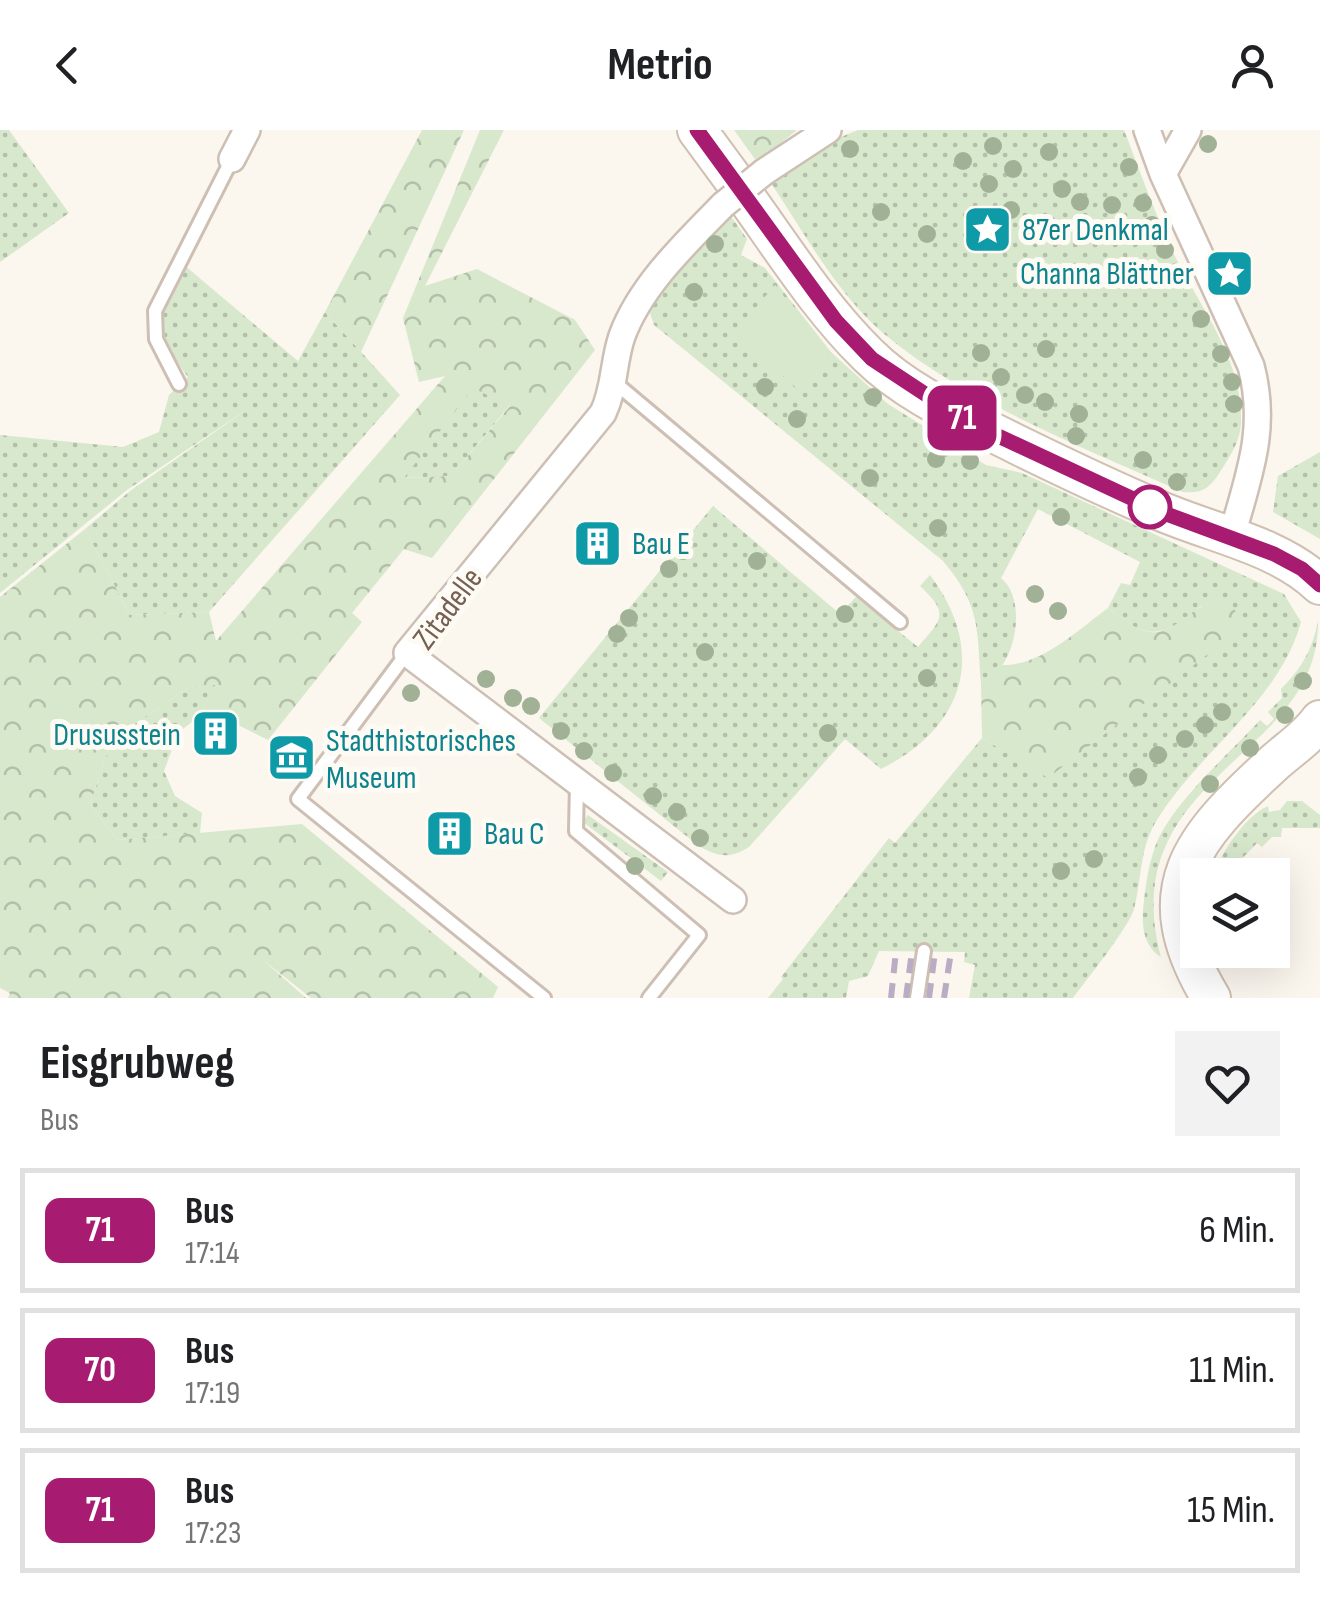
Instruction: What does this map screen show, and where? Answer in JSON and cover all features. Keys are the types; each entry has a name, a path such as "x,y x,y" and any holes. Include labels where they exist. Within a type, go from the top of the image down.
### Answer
{"street":[{"path":"232,159 247,130"},
{"path":"697,130 836,321 872,359 966,421 1161,512 1274,554 1302,569 1320,586"},
{"name":"Zitadelle","path":"733,900 408,653 603,412 612,395 623,334 665,264 742,189 828,130"},
{"path":"1147,130 1163,174 1251,366 1258,391 1256,446 1231,539"},
{"path":"1163,174 1188,130"},
{"path":"1210,998 1186,955 1179,926 1181,890 1192,854 1248,788 1320,720"}],"lane":[{"path":"179,384 156,339 154,311 232,159"},
{"path":"613,380 900,622"},
{"path":"408,653 298,799 544,998"},
{"path":"577,783 576,831 699,935 648,998"},
{"path":"916,998 924,951"}],"green space":[{"path":"0,130 9,130 69,213 0,262"},
{"path":"422,130 464,130 361,352 325,312"},
{"path":"480,130 504,130 425,286 477,269 575,320 595,350 432,558 404,549 352,613 362,622 268,740 210,711 198,717 215,685 188,688 112,739 90,804 117,840 302,824 498,987 493,998 311,998 263,960 306,998 8,998 10,993 0,988 0,597 85,529 130,615 209,612 216,641 445,376 419,382 403,318","holes":["473,388 510,406 451,476 404,478"]},
{"path":"734,130 797,130 757,162"},
{"path":"858,130 1124,130 1170,246 1225,349 1239,393 1238,439 1213,482 1200,491 1183,492 1061,438 936,372 869,320 829,271 771,183 826,143"},
{"path":"728,212 747,239 741,255 765,268 831,352 888,404 986,465 1022,473 1284,594 1301,622 1290,651 1257,702 1194,771 1157,820 1144,853 1131,917 1073,998 969,998 975,965 964,962 965,952 879,951 868,976 849,981 846,998 768,998 889,838 895,843 982,738 1049,777 1244,625 1201,606 1165,630 1145,631 1134,626 1108,608 1121,583 1130,585 1140,562 1038,509 1001,578 1016,609 1011,648 1000,668 981,683 971,605 943,561 654,325 650,313 666,285"},
{"path":"184,265 298,361 325,312 400,395 209,612 130,615 85,529 130,491 252,406 127,490 0,593 0,435 123,447 159,432 169,395 188,377 169,346 163,322 169,297"},
{"path":"775,285 830,354 800,391 734,333"},
{"path":"473,387 510,405 451,476 402,478"},
{"path":"1320,452 1320,539 1273,512 1278,476"},
{"path":"713,506 840,614 856,597 918,647 939,616 936,603 920,586 930,575 959,632 962,659 959,685 949,709 910,752 881,769 845,739 749,847 724,855 700,847 539,718"},
{"path":"1215,599 1231,604 1244,626 1048,778 982,738 981,683 1002,665 1017,664 1045,653 1108,608 1142,630 1153,632 1174,625"},
{"path":"1318,621 1310,668 1287,706 1190,807 1165,847 1154,896 1161,957 1146,940 1143,925 1155,847 1173,814 1202,780 1260,720 1267,726 1274,719 1268,712 1282,698 1281,689 1305,658"},
{"path":"216,684 198,717 178,733 164,771 175,796 202,813 200,833 117,840 90,804 112,739 188,688"},
{"path":"1287,801 1302,801 1320,815 1320,828 1282,828 1281,837 1272,837 1262,847 1257,843 1243,858 1222,858 1243,826 1259,811 1268,806 1269,812 1280,810"},
{"path":"588,815 668,872 661,881 583,822"}],"railway":[{"path":"891,998 896,951"},
{"path":"906,998 912,951"},
{"path":"929,998 935,952"},
{"path":"944,998 951,952"}],"bus line":[{"name":"71","path":"697,130 836,321 872,359 966,421 1161,512 1274,554 1302,569 1320,585"}],"place":[{"name":"87er Denkmal","path":"987,229"},
{"name":"Channa Blättner","path":"1229,273"},
{"name":"Bau E","path":"597,543"},
{"name":"Drususstein","path":"216,734"},
{"name":"Stadthistorisches Museum","path":"291,758"},
{"name":"Bau C","path":"449,833"}]}
